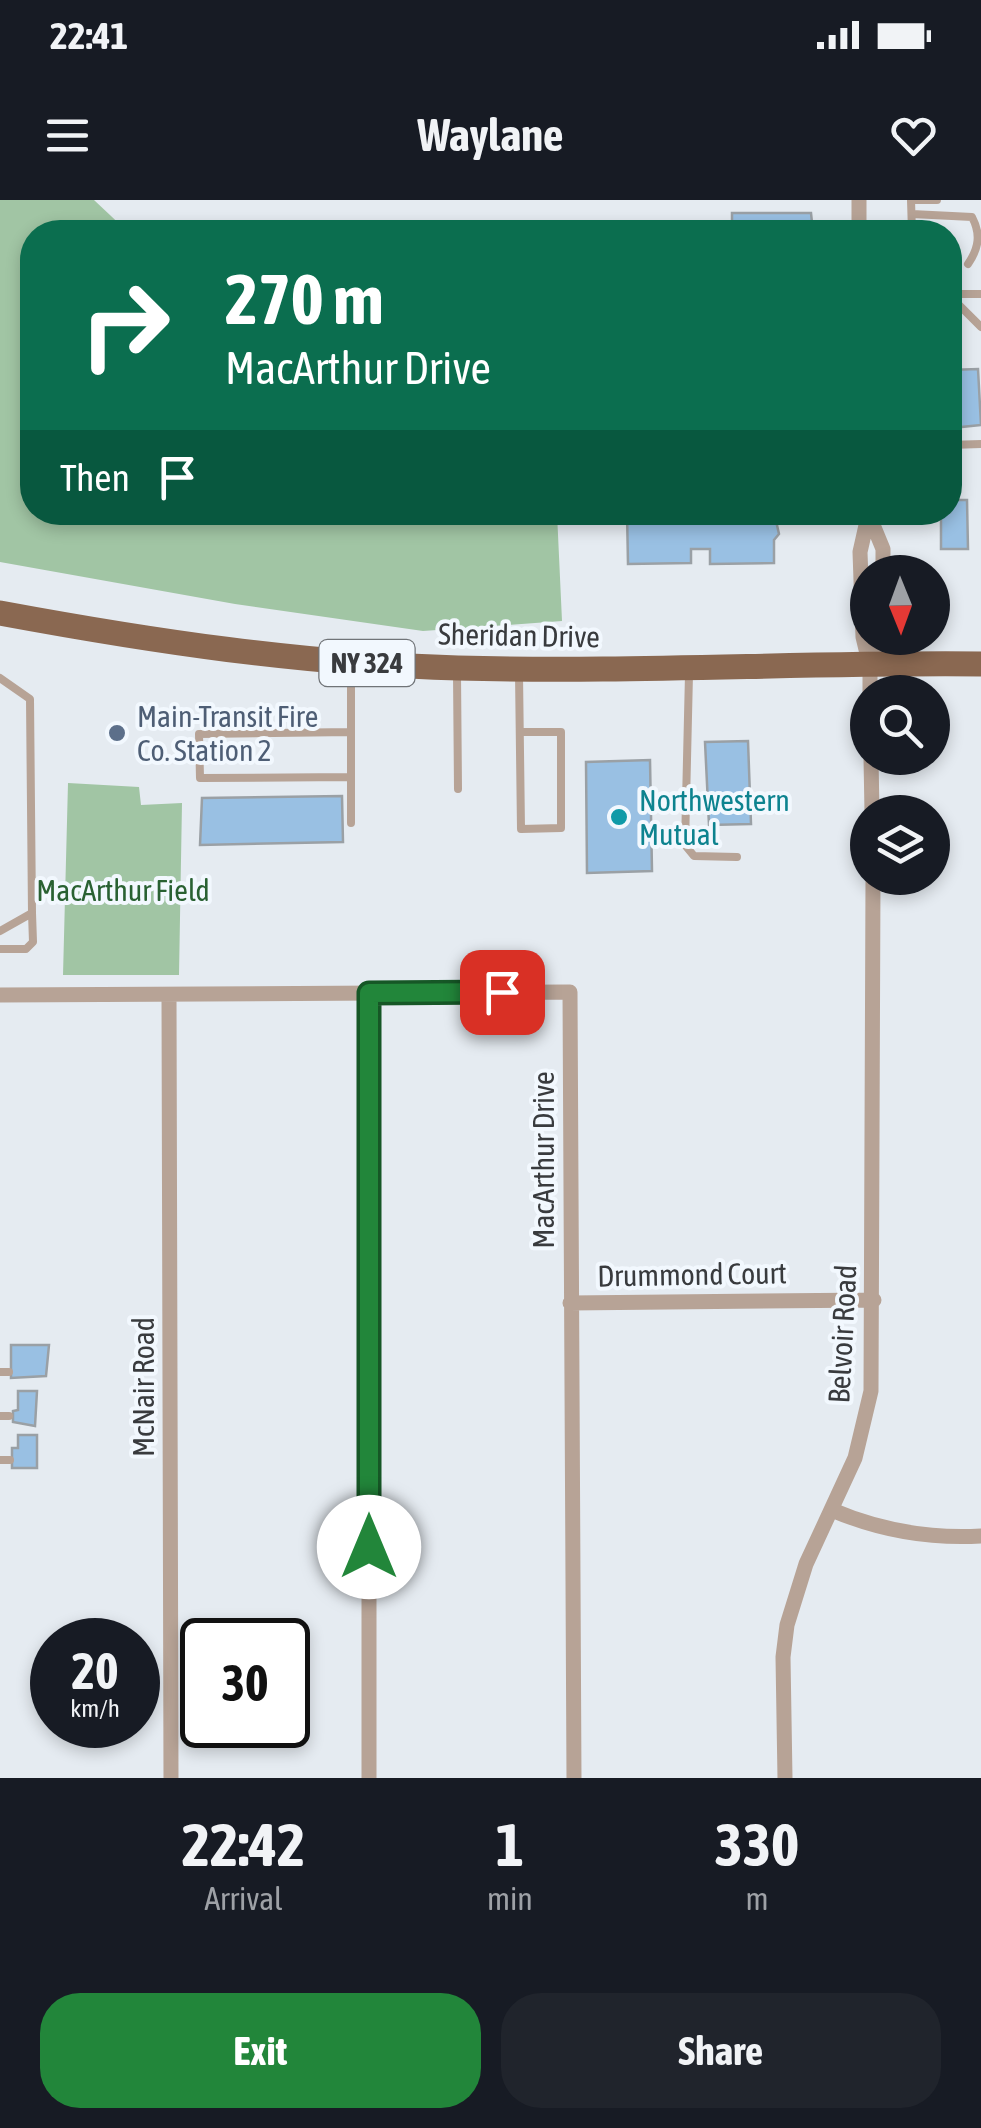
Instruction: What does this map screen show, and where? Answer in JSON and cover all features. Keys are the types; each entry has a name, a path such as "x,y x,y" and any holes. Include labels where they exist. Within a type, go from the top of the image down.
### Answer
{"main road":[{"name":"Sheridan Drive","path":"0,613 214,649 457,668 689,670 981,664"}],"street":[{"path":"866,525 860,552 862,637 870,675"},
{"path":"873,525 882,555"},
{"path":"870,666 876,655"},
{"name":"Belvoir Road","path":"786,1778 783,1658 788,1625 806,1564 832,1510 864,1425 874,1357 873,895"},
{"name":"MacArthur Drive","path":"0,995 570,992 574,1778"},
{"path":"369,993 369,1778"},
{"name":"McNair Road","path":"169,995 171,1778"},
{"name":"Drummond Court","path":"570,1303 874,1300"},
{"path":"832,1510 868,1526 897,1532 950,1538 981,1536"}],"lane":[{"path":"912,220 911,200 937,200"},
{"path":"912,214 972,216 978,226 979,249 968,264"},
{"path":"962,307 981,327"},
{"path":"350,662 351,823"},
{"path":"457,668 458,790"},
{"path":"519,669 521,829 561,828 561,732 520,732"},
{"path":"689,670 685,845 694,856 737,856"},
{"path":"0,678 30,700 32,914 32,942 26,949 0,949"},
{"path":"351,732 199,734 200,778 351,777"},
{"path":"0,931 32,914"}],"green space":[{"path":"0,200 94,200 115,220 20,220 20,525 558,525 562,621 423,631 235,604 0,562"},
{"name":"MacArthur Field","path":"68,783 139,787 141,805 182,803 179,975 63,975"}],"building":[{"path":"732,213 811,213 812,220 732,220"},
{"path":"978,369 981,425 962,427 962,370"},
{"path":"962,500 967,500 968,549 941,549 941,525 962,525"},
{"path":"627,525 777,525 774,563 710,564 710,549 691,549 691,563 628,564"},
{"path":"748,741 751,824 709,825 705,742"},
{"name":"Northwestern Mutual","path":"650,760 652,871 587,873 586,762"},
{"path":"342,796 343,842 200,845 202,798"},
{"path":"11,1345 49,1345 46,1376 11,1378"},
{"path":"18,1391 37,1391 35,1426 13,1422 13,1411 18,1410"},
{"path":"18,1435 37,1435 37,1468 12,1468 12,1448 18,1448"}],"place":[{"name":"Main-Transit Fire Co. Station 2","path":"117,733"},
{"name":"Northwestern Mutual","path":"619,817"}],"route":[{"path":"369,1547 369,993 502,992"}]}
